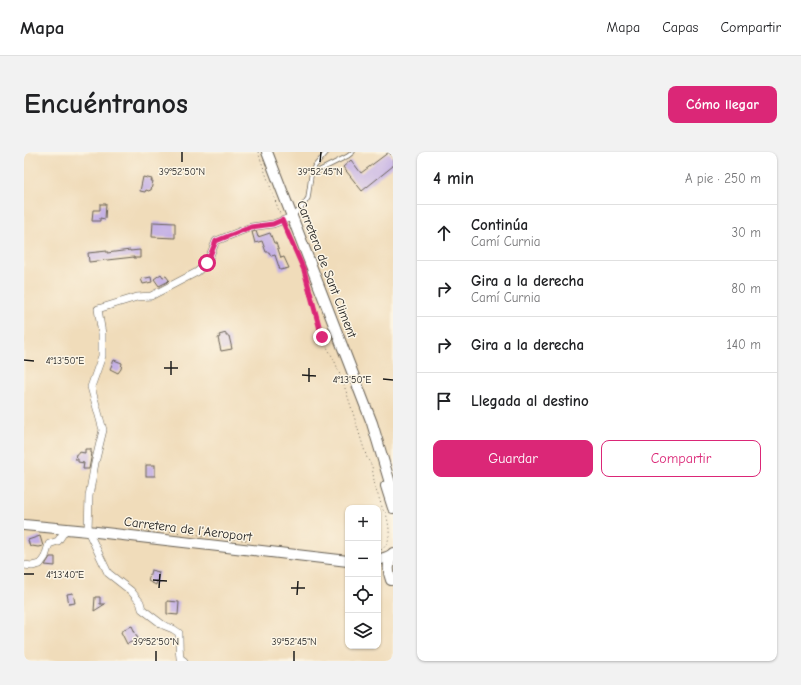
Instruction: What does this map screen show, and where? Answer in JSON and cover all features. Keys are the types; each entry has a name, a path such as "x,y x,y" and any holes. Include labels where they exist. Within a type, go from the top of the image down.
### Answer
{"main road":[{"name":"Carretera de Sant Climent","path":"267,152 351,367 362,401"},
{"path":"362,401 372,423 393,492"},
{"path":"362,401 389,511"},
{"name":"Carretera de l'Aeroport","path":"24,525 345,561"},
{"path":"381,556 387,557 393,553"},
{"path":"392,581 388,569 393,553"},
{"path":"381,570 392,581"}],"street":[{"path":"184,661 180,658 178,648 179,633 163,625 142,609 140,602 131,591 108,573 88,531 89,496 103,430 92,387 102,356 102,334 98,309 137,297 152,296 197,272 207,263 216,241 251,227 273,224 292,217"},
{"path":"24,565 32,566 40,564 45,557 49,544 58,541 66,529"}],"lane":[{"path":"292,217 302,207 308,198 314,167 327,152"},
{"path":"313,171 318,171 353,152"}],"path":[{"path":"258,152 282,220 296,250"},
{"path":"306,276 322,337 340,374 367,458 372,466 375,488 384,510 389,511 390,537 381,551"}],"building":[{"path":"389,152 393,158 393,166 362,191 343,167 351,160 361,173"},
{"path":"143,177 152,179 151,190 146,190 145,192 140,191"},
{"path":"100,204 106,204 105,219 100,218 100,221 92,221 93,210 100,210"},
{"path":"153,222 175,223 175,238 152,237"},
{"path":"256,231 258,237 270,233 274,243 276,243 281,258 284,257 289,268 280,270 275,255 271,256 269,252 266,252 262,241 255,243 252,232"},
{"path":"140,250 140,258 134,257 89,262 88,253 107,251 107,253"},
{"path":"161,274 163,277 166,276 169,280 159,286 154,279"},
{"path":"151,277 152,282 143,284 141,279"},
{"path":"226,333 226,336 229,336 232,349 221,351 218,338 220,337 219,335"},
{"path":"114,360 122,363 121,369 118,373 110,369"},
{"path":"85,449 91,449 92,453 89,469 83,469 84,463 78,462 78,459 75,459 76,454 79,454 79,452 85,453"},
{"path":"146,465 155,465 155,476 146,476"},
{"path":"40,536 43,546 30,547 28,540"},
{"path":"50,557 55,557 55,566 45,565"},
{"path":"151,570 159,572 156,585 148,581"},
{"path":"73,593 75,603 69,604 67,594"},
{"path":"95,597 100,597 100,604 105,604 94,611"},
{"path":"167,601 179,602 178,615 167,614"},
{"path":"132,626 138,639 127,644 121,632"}],"route":[{"path":"207,263 216,241 251,227 273,224 282,220 304,270 322,337"}]}
